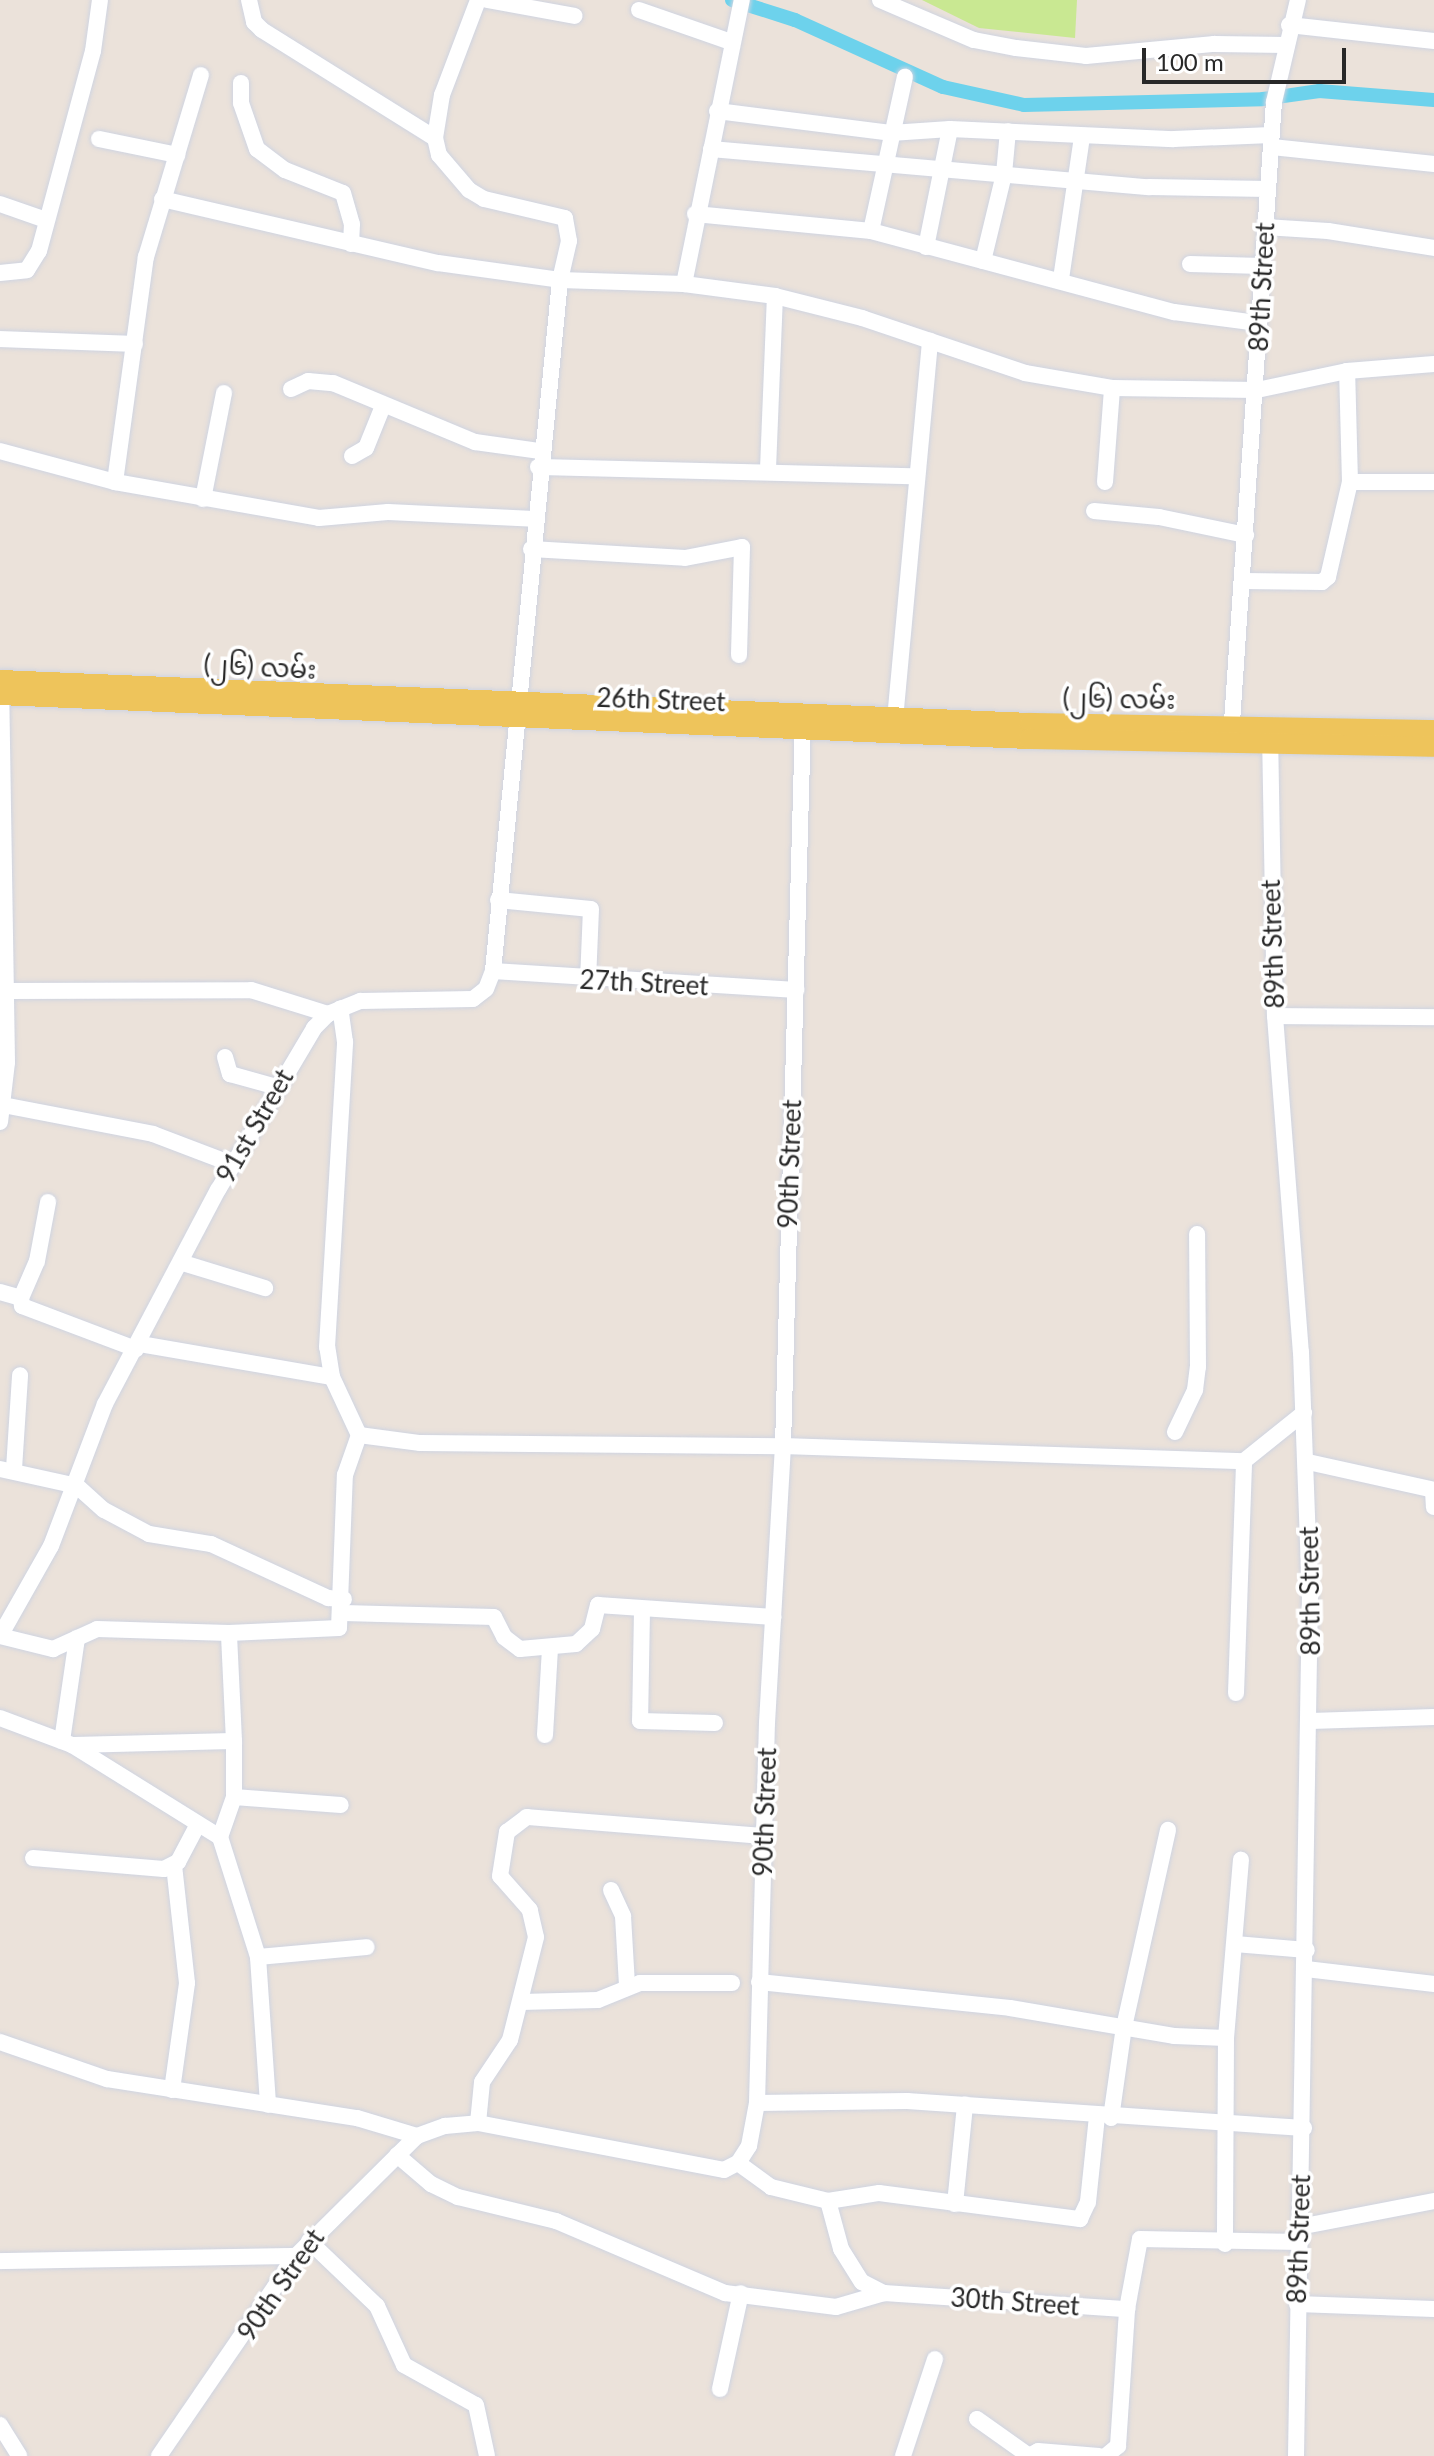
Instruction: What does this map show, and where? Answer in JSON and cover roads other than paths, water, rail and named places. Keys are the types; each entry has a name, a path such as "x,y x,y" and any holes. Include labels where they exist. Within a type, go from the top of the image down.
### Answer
{"main road":[{"name":"(၂၆) လမ်း","path":"0,680 223,698 517,712"},
{"name":"(၂၆) လမ်း","path":"0,696 223,698"},
{"name":"26th Street","path":"517,712 803,723"},
{"name":"(၂၆) လမ်း","path":"803,723 1231,735 1434,730"},
{"name":"(၂၆) လမ်း","path":"1270,735 1434,747"}],"street":[{"path":"0,273 27,270 46,220 93,51 100,0"},
{"path":"249,0 254,22 262,30 435,138"},
{"path":"6,991 251,990 334,1011 369,1001 478,998 493,971 539,459 560,280 569,241 565,218 499,203 469,190 448,168 435,138 442,95 478,0"},
{"path":"487,0 575,16"},
{"path":"880,0 974,40 1058,53 1286,45"},
{"name":"89th Street","path":"1287,0 1289,25"},
{"name":"89th Street","path":"1231,735 1257,390 1258,323 1274,102 1289,25 1298,0"},
{"path":"684,284 695,214 741,5"},
{"path":"639,10 731,42"},
{"path":"1289,25 1434,41"},
{"path":"115,482 146,257 201,75"},
{"path":"871,231 905,77"},
{"path":"241,83 241,103 257,149 285,170 343,193 352,224 351,244"},
{"path":"717,111 891,133 950,129 1082,137 1271,141 1434,164"},
{"path":"926,247 945,170 950,129"},
{"path":"983,261 1004,174 1008,131"},
{"path":"1061,279 1079,180 1082,137"},
{"path":"99,139 177,155"},
{"path":"711,149 885,168 1268,189"},
{"path":"162,199 438,263 560,280 684,284 775,296 930,341 1025,373 1112,388 1257,390 1347,371 1434,364"},
{"path":"0,204 46,220"},
{"path":"695,214 871,231 1061,279 1174,312 1258,323"},
{"path":"1265,227 1328,231 1434,248"},
{"path":"1190,264 1262,266"},
{"path":"768,469 775,296"},
{"path":"0,339 135,344"},
{"path":"895,725 914,476 930,341"},
{"path":"1244,581 1326,580 1350,482 1347,371"},
{"path":"291,389 308,381 333,383 475,442 539,459 914,476"},
{"path":"1105,482 1112,388"},
{"path":"203,499 224,393"},
{"path":"352,456 366,448 383,406"},
{"path":"0,451 115,482 319,518 388,512 534,519"},
{"path":"1350,482 1434,482"},
{"path":"1094,511 1159,517 1246,535"},
{"path":"531,549 685,558 742,547 739,655"},
{"path":"0,680 6,991 2,1113 153,1134 232,1164"},
{"name":"90th Street","path":"159,2456 296,2256 417,2136 445,2126 478,2123 724,2170 738,2163 749,2146 757,2103 764,1836 783,1446 803,723"},
{"name":"89th Street","path":"1270,735 1275,1016 1308,1462 1311,1721 1296,2456"},
{"path":"498,900 591,909 588,981"},
{"name":"27th Street","path":"493,971 588,981 796,990"},
{"path":"0,1636 53,1649 97,1629 229,1633 337,1630 344,1606 345,1475 359,1435 332,1377 327,1313 345,1042 334,1011"},
{"name":"91st Street","path":"0,1636 51,1546 77,1486 94,1430 232,1164 277,1087 334,1011"},
{"path":"1275,1016 1434,1017"},
{"path":"225,1057 230,1074 277,1087"},
{"path":"48,1202 40,1251 21,1298 22,1306 138,1346 332,1377"},
{"path":"1175,1432 1195,1390 1198,1367 1197,1234"},
{"path":"183,1263 265,1288"},
{"path":"0,1292 21,1298"},
{"path":"20,1375 7,1469 77,1486 104,1510 149,1534 211,1544 344,1606 494,1617 504,1637 520,1649 576,1644 592,1629 598,1605 774,1617"},
{"path":"359,1435 420,1443 783,1446 1244,1461 1304,1413"},
{"path":"1236,1693 1244,1461"},
{"path":"1308,1462 1434,1490 1434,1507"},
{"path":"642,1610 640,1721 715,1723"},
{"path":"229,1633 234,1797 220,1837 258,1957 268,2105"},
{"path":"67,1743 77,1638"},
{"path":"545,1735 550,1647"},
{"path":"1311,1721 1434,1717"},
{"path":"0,1718 67,1743 153,1792 197,1826 220,1837"},
{"path":"67,1743 234,1741"},
{"path":"234,1797 341,1805"},
{"path":"478,2123 482,2082 510,2040 521,2002 536,1924 530,1910 507,1889 499,1866 507,1832 527,1817 764,1836"},
{"path":"172,2090 187,1983 174,1865 197,1826"},
{"path":"738,2163 771,2187 828,2201 879,2193 1080,2219 1088,2202 1168,1830"},
{"path":"33,1858 99,1867 157,1870 174,1865"},
{"path":"1225,2244 1226,2038 1241,1860"},
{"path":"611,1890 623,1916 627,1986"},
{"path":"1235,1944 1307,1950"},
{"path":"258,1957 367,1947"},
{"path":"1306,1969 1434,1984"},
{"path":"759,1982 1010,2008 1124,2027 1226,2038"},
{"path":"521,2002 598,2000 627,1986 732,1983"},
{"path":"0,2042 107,2079 357,2118 417,2136"},
{"path":"757,2103 965,2105 1104,2117 1304,2128"},
{"path":"955,2204 965,2105"},
{"path":"397,2155 431,2184 458,2197 556,2221 697,2284 836,2307 884,2293"},
{"path":"828,2201 841,2249 862,2282 884,2293"},
{"path":"1113,2454 1127,2309 1140,2239 1225,2244 1299,2235 1434,2201"},
{"path":"309,2241 377,2306 404,2365 476,2405 487,2456"},
{"path":"0,2261 296,2256"},
{"path":"720,2389 741,2293"},
{"name":"30th Street","path":"884,2293 1127,2309"},
{"path":"1297,2304 1434,2309"},
{"path":"903,2456 935,2359"},
{"path":"977,2419 1029,2456 1038,2451 1099,2456"},
{"path":"0,2425 19,2456"}],"waterway":[{"path":"732,0 795,20 943,87 1024,105 1263,99 1319,91 1434,100"}]}
